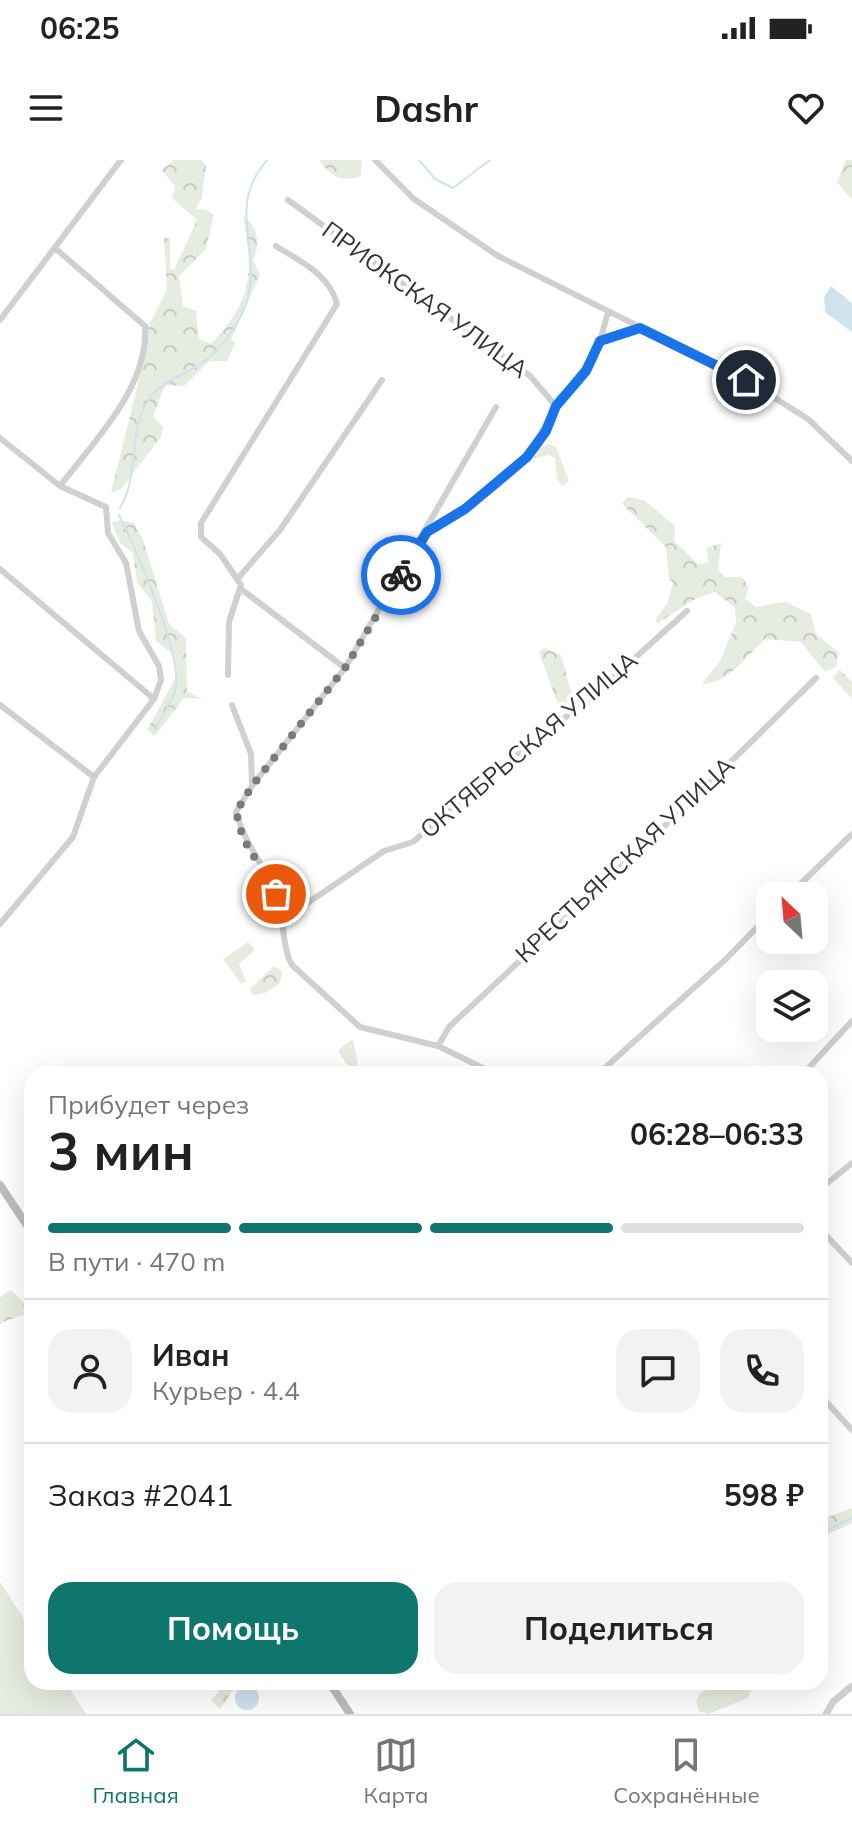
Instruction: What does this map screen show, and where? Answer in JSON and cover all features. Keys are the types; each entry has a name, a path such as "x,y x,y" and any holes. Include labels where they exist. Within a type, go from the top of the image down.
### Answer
{"main road":[{"path":"0,1185 24,1221"},
{"path":"334,1690 350,1714"}],"street":[{"path":"0,320 121,160"},
{"path":"375,160 414,199 498,256 746,380 808,419 852,461"},
{"name":"ПРИОКСКАЯ УЛИЦА","path":"288,200 530,376 556,406"},
{"path":"228,675 229,622 241,589 239,577 201,537 201,523 337,304 333,290 318,273 276,246"},
{"path":"56,249 139,318 145,326 146,342 142,364 117,411 60,486"},
{"path":"427,532 465,509 527,457 546,431 556,406 586,371 600,341 608,312"},
{"path":"600,341 640,328"},
{"path":"239,577 280,530 382,380"},
{"path":"479,1066 438,1046 360,1027 292,965 286,954 284,919 276,894 243,838 236,812 252,786 345,668 427,532 496,407"},
{"path":"0,438 60,486 106,507 108,533 126,563 139,631 159,666 161,680 154,699 94,777 73,837 0,924"},
{"path":"0,569 154,699"},
{"path":"241,589 345,668"},
{"name":"ОКТЯБРЬСКАЯ УЛИЦА","path":"284,919 384,851 413,842 466,795 595,694 687,611"},
{"name":"КРЕСТЬЯНСКАЯ УЛИЦА","path":"438,1046 449,1027 688,804 816,678"},
{"path":"0,705 94,777"},
{"path":"232,705 251,754 252,786"},
{"path":"802,882 852,834"},
{"path":"607,1066 756,928"},
{"path":"810,1066 852,1021"},
{"path":"828,1182 852,1163"},
{"path":"828,1238 852,1263"},
{"path":"828,1404 852,1430"},
{"path":"826,1714 833,1702 852,1686"}],"green space":[{"path":"173,160 201,160 206,165 202,197 196,209 214,215 206,249 179,276 183,306 196,311 199,339 211,344 242,300 249,271 243,216 257,236 253,260 260,275 231,339 235,343 227,361 209,361 184,386 165,385 153,416 163,427 161,437 121,489 111,493 138,383 143,337 167,289 164,237 170,239 170,268 174,270 197,220 172,198 175,186 162,170"},
{"path":"319,160 362,160 361,176 348,179 337,177"},
{"path":"846,160 852,160 852,200 837,182"},
{"path":"548,444 556,447 569,481 562,486 557,479 555,458 549,455 534,458 539,448"},
{"path":"627,497 644,500 675,526 674,541 698,564 708,563 707,548 721,543 718,570 725,577 742,577 749,587 745,599 756,607 786,602 811,614 816,634 839,653 836,667 825,672 801,642 765,639 729,674 702,684 720,661 736,623 735,608 715,592 697,598 658,623 655,620 668,602 673,582 669,579 666,547 622,504"},
{"path":"119,520 134,523 143,540 169,624 186,638 187,691 202,699 184,698 155,736 147,730 175,679 175,656 156,641 152,602 137,582 133,553 120,543 112,523"},
{"path":"544,648 561,655 574,702 568,712 560,710 539,652"},
{"path":"840,670 852,682 852,699 833,678"},
{"path":"248,942 255,950 239,964 246,981 241,984 223,959"},
{"path":"274,966 282,971 280,983 265,993 254,995 249,990"},
{"path":"353,1039 358,1066 348,1066 339,1049"},
{"path":"11,1290 24,1303 24,1314 0,1324 0,1297"},
{"path":"852,1508 852,1523 828,1534 828,1517"},
{"path":"0,1582 24,1619 24,1690 70,1690 86,1714 0,1714"},
{"path":"220,1690 233,1690 220,1709 211,1700"},
{"path":"751,1691 748,1698 708,1714 699,1711 696,1701 701,1692"}],"water":[{"path":"831,286 852,303 852,332 825,312 824,297"},
{"path":"238,1690 256,1690 256,1707 247,1710 238,1707 235,1698"}],"waterway":[{"path":"120,508 130,483 137,428 147,402 162,386 196,367 213,353 236,325 246,304 251,276 246,210 255,177 267,160"},
{"path":"419,160 435,179 453,188 490,160"},
{"path":"119,515 157,603 173,655 175,691 154,730"},
{"path":"828,1530 852,1517"}],"way so far":[{"path":"276,894 243,838 236,812 252,786 345,668 401,575"}],"route":[{"path":"401,575 427,532 465,509 527,457 546,431 556,406 586,371 600,341 640,328 746,380"}]}
